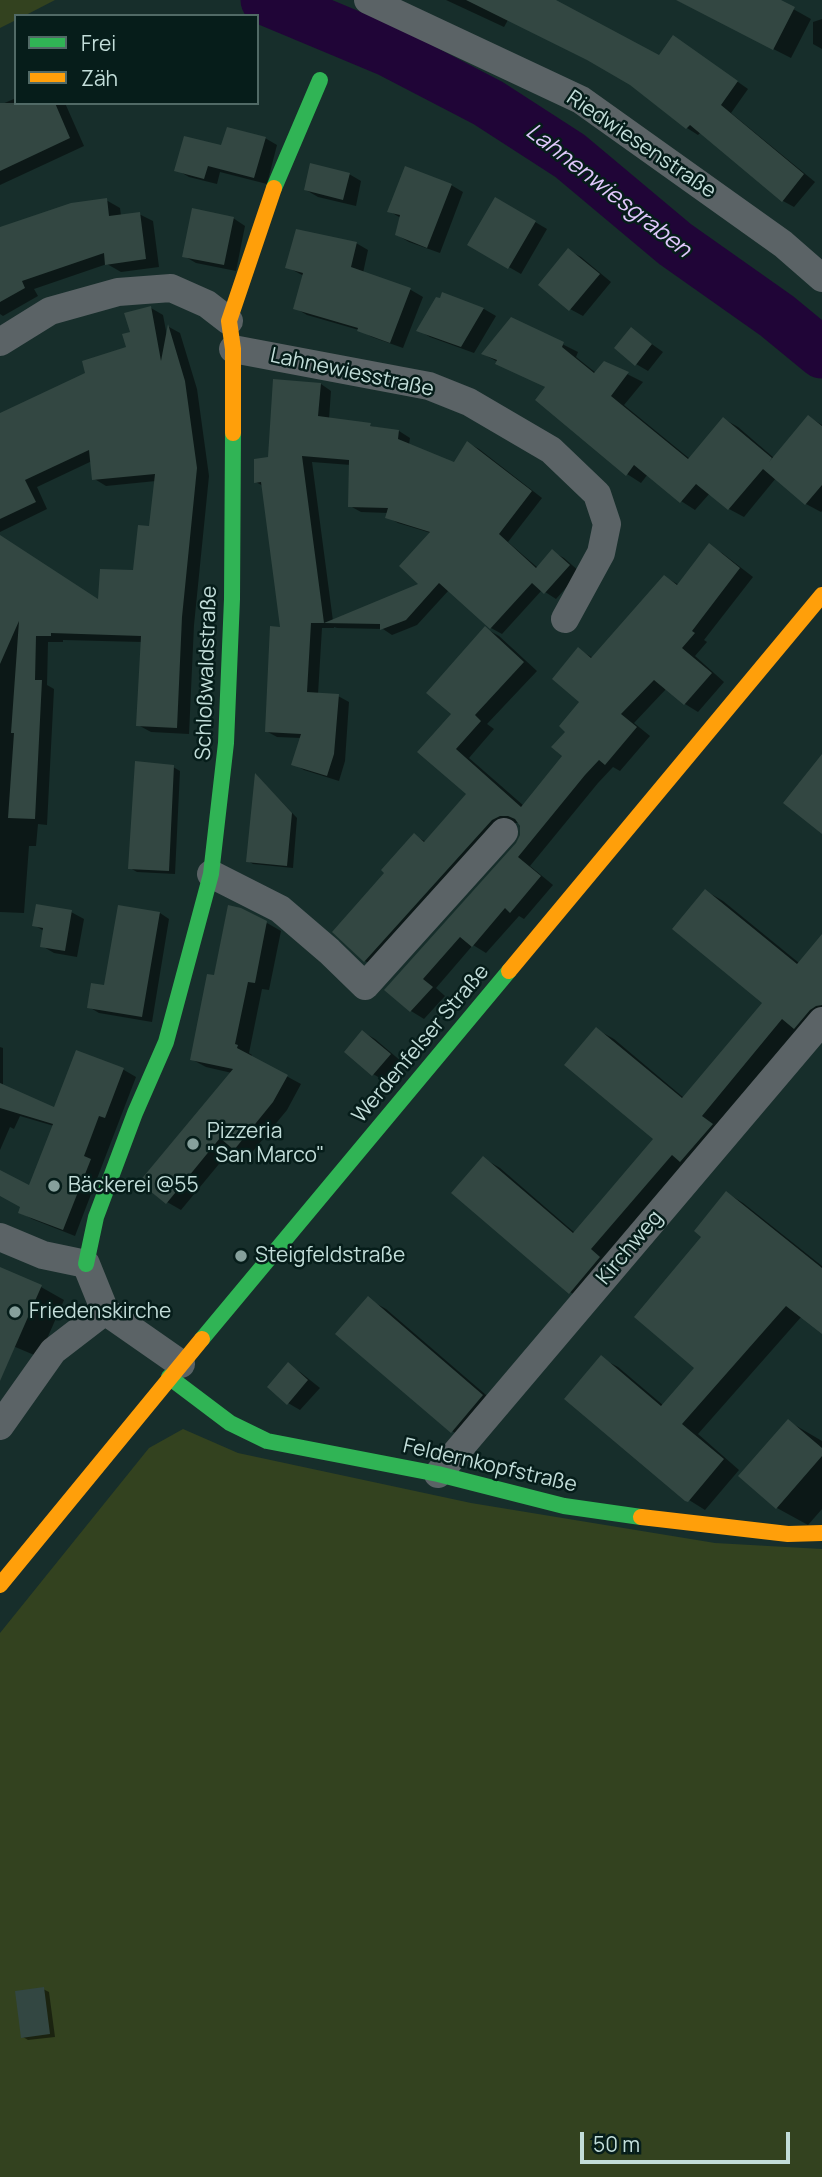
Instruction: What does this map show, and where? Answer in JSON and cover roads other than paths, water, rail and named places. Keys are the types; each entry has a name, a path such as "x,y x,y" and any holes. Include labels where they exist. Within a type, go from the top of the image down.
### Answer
{"street":[{"name":"Riedwiesenstraße","path":"368,0 581,100 783,244 822,278"},
{"name":"Schloßwaldstraße","path":"86,1264 96,1217 135,1113 166,1042 211,874 226,743 232,599 233,349 229,321 271,195 320,80"},
{"path":"0,342 50,311 118,292 171,288 207,304 229,321"},
{"name":"Lahnewiesstraße","path":"233,349 429,386 469,402 551,450 597,494 607,524 601,553 565,619"},
{"name":"Werdenfelser Straße","path":"0,1585 175,1370 822,595"},
{"path":"211,874 281,909 365,986 504,832"},
{"name":"Kirchweg","path":"438,1474 822,1021"},
{"path":"0,1237 43,1255 86,1264 105,1311 175,1370"},
{"path":"0,1426 53,1351 105,1311"},
{"name":"Feldernkopfstraße","path":"175,1370 230,1423 267,1441 438,1474 564,1506 682,1523 788,1534 822,1533"}],"waterway":[{"name":"Lahnenwiesgraben","path":"266,0 388,51 488,103 570,156 675,244 777,316 822,353"}],"place":[{"name":"Pizzeria \"San Marco\"","path":"193,1144"},
{"name":"Bäckerei @55","path":"54,1186"},
{"name":"Steigfeldstraße","path":"241,1256"},
{"name":"Friedenskirche","path":"15,1312"}]}
